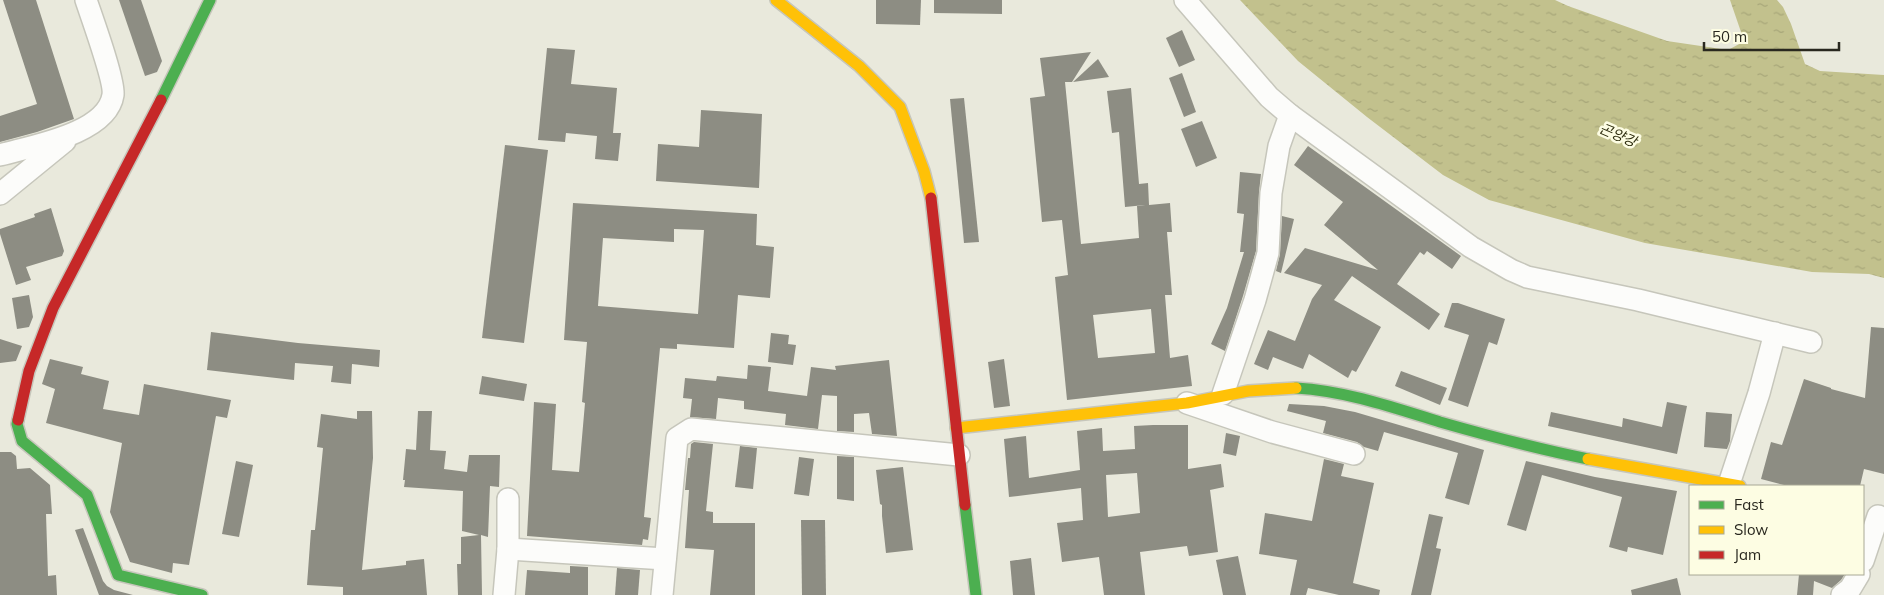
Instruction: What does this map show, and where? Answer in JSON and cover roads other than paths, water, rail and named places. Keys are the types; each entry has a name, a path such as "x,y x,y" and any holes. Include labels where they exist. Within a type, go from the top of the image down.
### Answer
{"street":[{"path":"0,194 71,136 107,112 113,94 109,71 86,0"},
{"path":"202,595 118,575 87,495 22,441 17,424 29,371 53,308 139,144 210,0"},
{"path":"776,0 839,49 878,84 900,107 924,171 932,202 976,595"},
{"path":"1185,0 1269,97 1290,115 1471,247 1511,270 1527,276 1638,300 1811,342"},
{"path":"1223,394 1255,300 1268,253 1271,193 1279,146 1290,115"},
{"path":"0,155 71,136"},
{"path":"956,428 1187,403 1223,394 1286,388 1310,389 1355,396 1440,422 1552,451 1690,479 1735,485 1775,333"},
{"path":"1187,403 1272,432 1354,454"},
{"path":"662,595 677,438 691,429 959,455"},
{"path":"504,595 508,549 508,499"},
{"path":"1864,557 1875,516"},
{"path":"508,549 664,559"},
{"path":"1842,595 1850,589 1858,575"}],"water":[{"name":"곤양강","path":"1240,0 1555,0 1667,41 1728,50 1741,43 1741,32 1730,0 1777,0 1783,7 1791,24 1805,64 1820,71 1884,75 1884,278 1869,274 1812,272 1645,243 1489,200 1443,175 1367,117 1298,61"}]}
